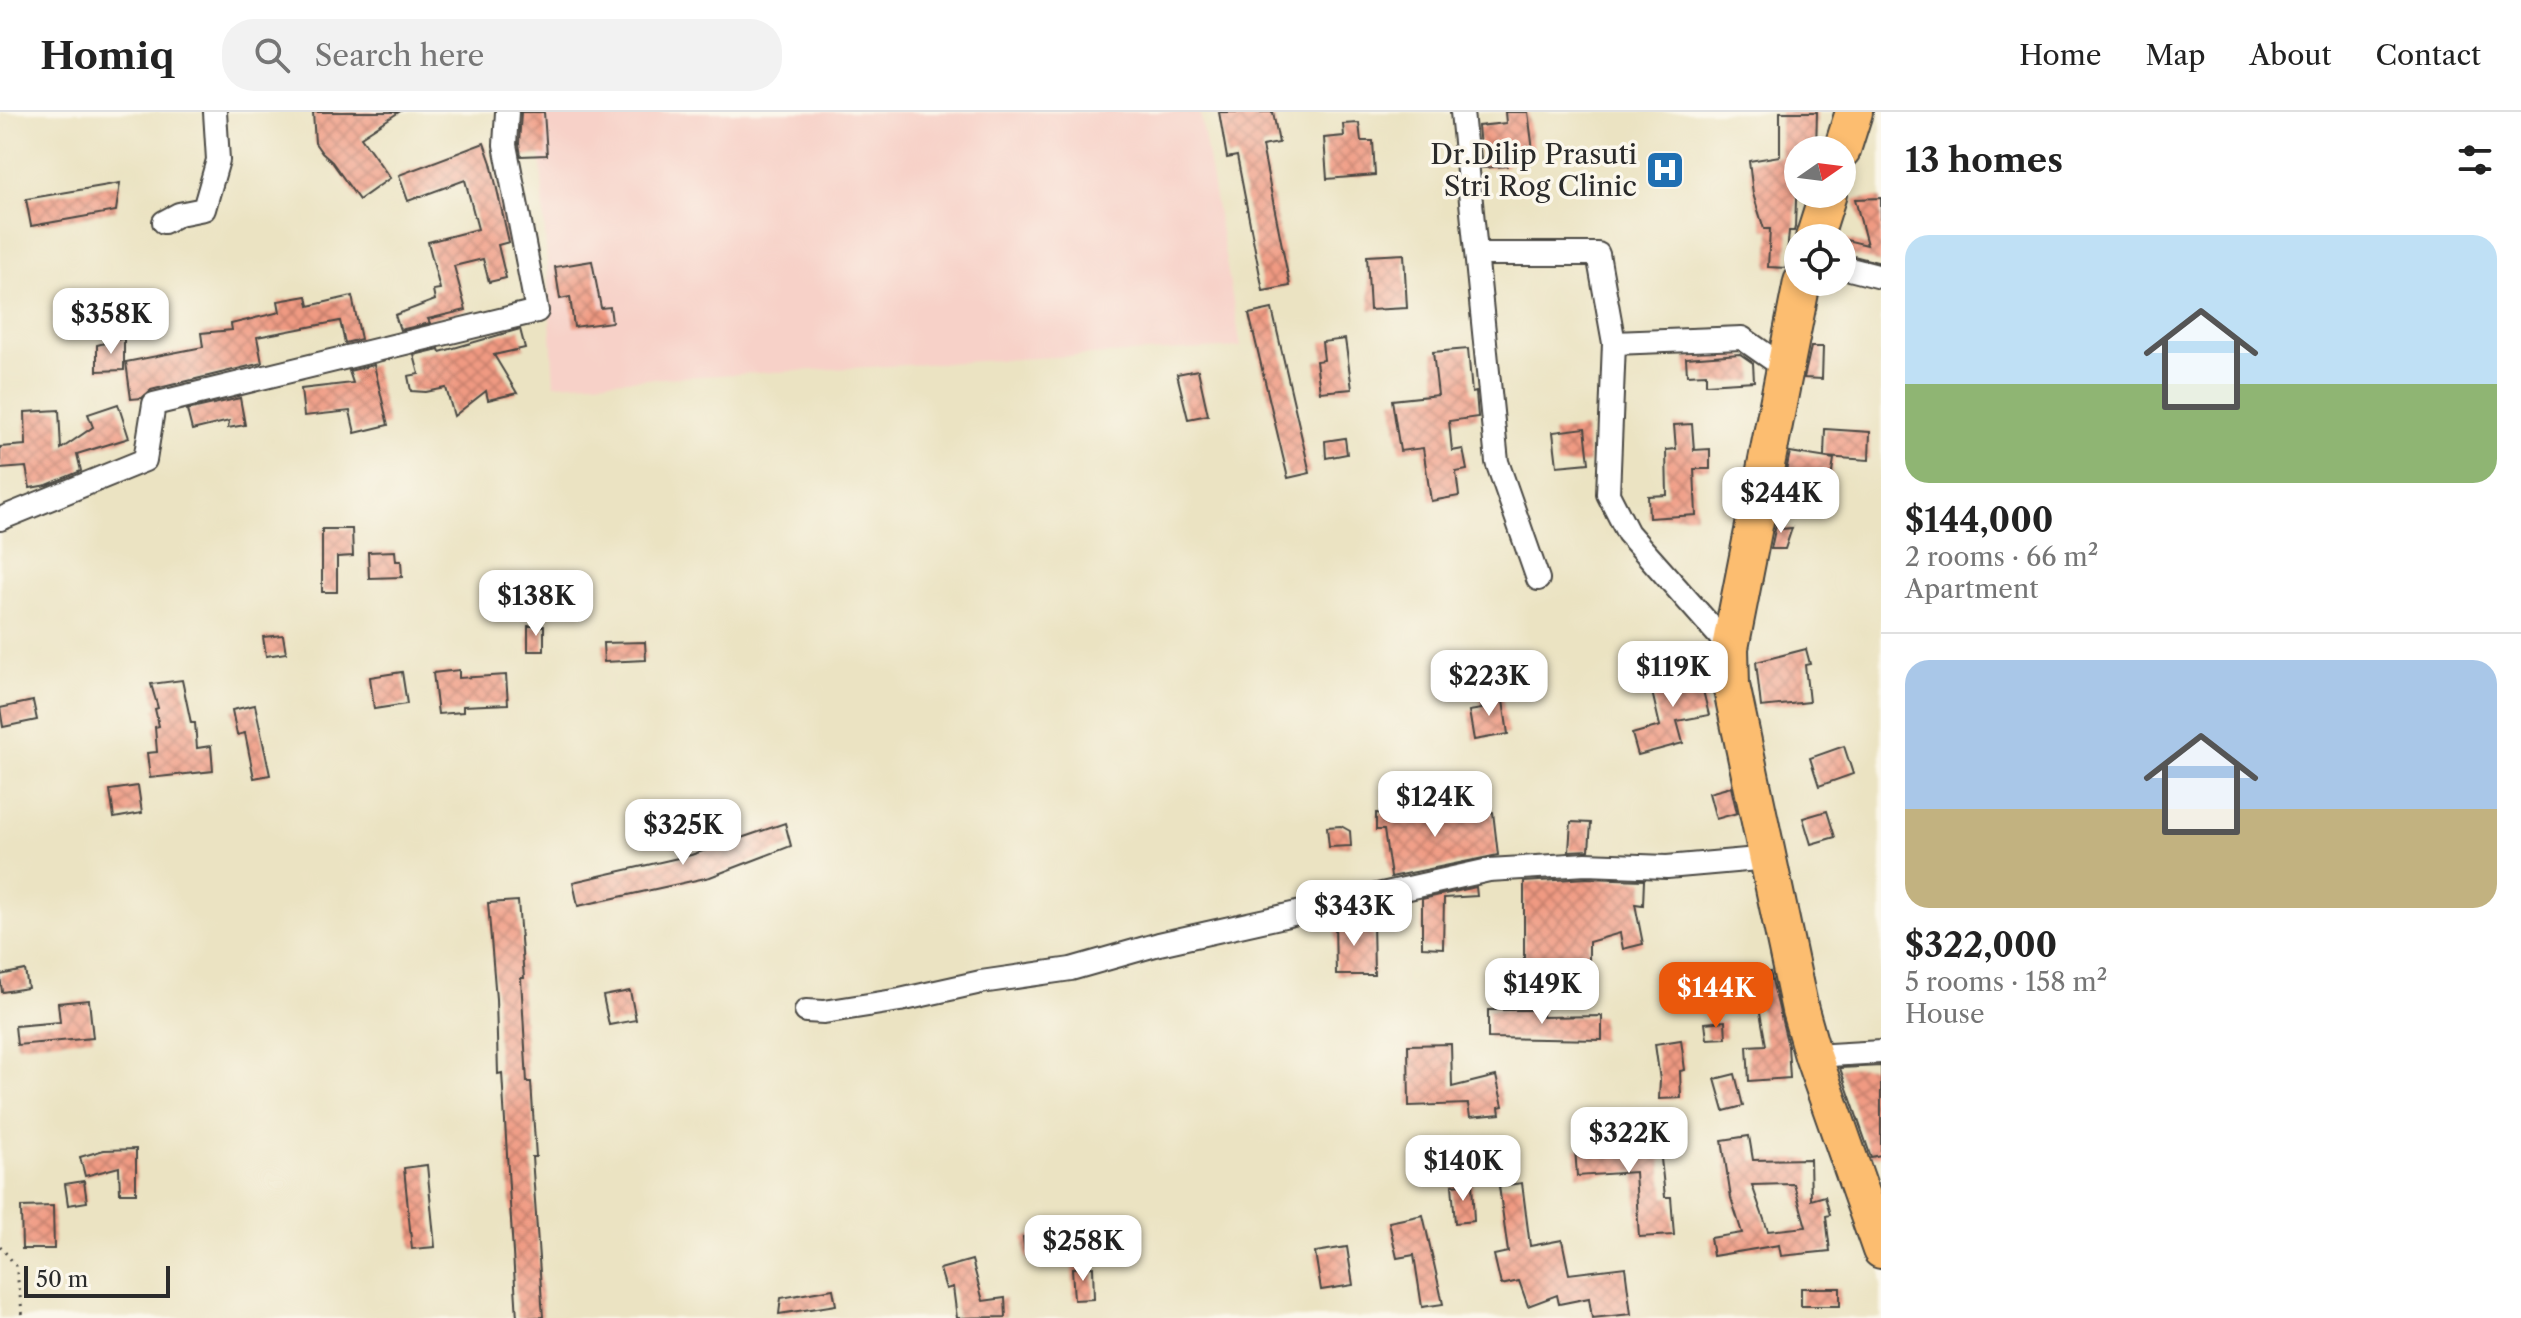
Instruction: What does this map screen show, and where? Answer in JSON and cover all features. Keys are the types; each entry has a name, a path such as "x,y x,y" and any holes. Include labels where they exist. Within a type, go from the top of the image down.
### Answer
{"main road":[{"path":"1846,136 1854,112"},
{"path":"1799,296 1730,648 1731,685 1800,1010 1881,1250"}],"street":[{"path":"164,222 179,214 204,209 218,160 215,112"},
{"path":"0,519 145,460 154,404 537,311 505,145 507,112"},
{"path":"1462,112 1497,462 1538,579"},
{"path":"1477,254 1598,254 1614,343 1608,494 1628,533 1730,648"},
{"path":"1856,271 1881,277"},
{"path":"1614,343 1742,338 1785,368"},
{"path":"806,1011 824,1012 900,1000 981,982 1071,969 1159,944 1489,870 1586,864 1667,867 1769,858"},
{"path":"1813,1056 1881,1052"}],"path":[{"path":"0,1246 16,1266 23,1318"}],"shaded area":[{"path":"538,112 1200,112 1241,347 554,384"}],"building":[{"path":"313,112 399,112 361,137 390,178 359,200 315,143"},
{"path":"521,112 544,112 547,155 521,156"},
{"path":"1219,112 1273,112 1279,143 1262,146 1290,286 1263,291 1237,156 1227,158"},
{"path":"1505,112 1528,112 1534,158 1507,161 1507,166 1482,168 1478,126 1506,123"},
{"path":"1780,112 1817,112 1816,136 1784,136 1784,208 1796,208 1795,224 1784,224 1784,268 1768,267 1770,229 1764,229 1753,194 1749,161 1780,156"},
{"path":"1359,123 1361,141 1373,141 1375,175 1327,179 1324,138 1344,136 1343,124"},
{"path":"484,143 509,242 498,245 506,278 489,282 483,259 454,266 466,310 428,319 430,323 400,330 395,315 435,300 433,290 440,289 428,242 478,229 465,180 408,201 399,175"},
{"path":"120,183 116,211 31,226 26,199"},
{"path":"1881,198 1881,263 1856,257 1856,242 1867,245 1856,199"},
{"path":"1404,254 1407,308 1370,310 1367,256"},
{"path":"592,261 601,308 610,307 612,322 574,327 570,297 560,299 555,267"},
{"path":"307,296 309,306 352,296 361,339 345,343 340,321 257,337 262,363 151,390 142,398 131,399 126,362 203,347 201,333 232,330 231,324 280,312 278,301"},
{"path":"1272,309 1310,473 1288,478 1249,314"},
{"path":"520,329 525,348 494,355 517,393 488,400 486,391 454,416 446,388 411,391 408,376 419,374 414,355 439,349 440,352"},
{"path":"124,338 124,370 97,371 97,345"},
{"path":"1345,339 1352,389 1320,392 1316,361 1324,360 1322,342"},
{"path":"1811,347 1823,347 1822,379 1804,378"},
{"path":"1468,349 1472,393 1476,392 1478,417 1449,421 1452,451 1463,449 1467,470 1456,472 1459,496 1431,501 1423,448 1400,451 1392,400 1438,395 1433,352"},
{"path":"1740,354 1753,363 1754,381 1706,384 1706,374 1687,375 1686,358"},
{"path":"374,365 388,425 355,433 350,411 304,416 301,389 353,383 349,371"},
{"path":"1198,370 1208,415 1188,419 1177,374"},
{"path":"240,398 245,425 228,428 229,421 192,430 187,410"},
{"path":"118,404 129,438 77,454 81,471 47,485 30,488 26,467 0,469 0,447 26,445 25,412 59,410 61,449 93,427 88,414"},
{"path":"1692,424 1694,450 1710,449 1710,469 1694,469 1696,515 1649,518 1648,496 1667,495 1666,450 1676,449 1674,425"},
{"path":"1585,428 1589,463 1557,466 1553,432"},
{"path":"1825,429 1870,432 1869,460 1824,457"},
{"path":"1345,438 1347,454 1326,458 1325,441"},
{"path":"1790,452 1834,459 1831,479 1786,471"},
{"path":"1778,515 1784,515 1782,529 1792,528 1785,549 1771,549"},
{"path":"322,529 352,529 353,556 337,557 337,592 322,592"},
{"path":"395,551 396,561 401,561 402,577 369,578 368,552"},
{"path":"528,626 544,626 544,651 528,651"},
{"path":"283,635 286,653 266,656 263,637"},
{"path":"645,642 646,660 604,662 603,643"},
{"path":"1806,649 1810,664 1805,665 1809,702 1761,707 1756,662"},
{"path":"1697,666 1709,715 1677,721 1683,743 1638,755 1632,734 1660,726 1649,679"},
{"path":"459,670 459,678 506,675 508,704 463,706 463,712 438,714 433,673"},
{"path":"402,672 407,704 374,709 370,677"},
{"path":"182,680 191,723 195,723 197,748 211,746 213,771 150,778 147,753 157,752 155,727 159,726 151,684"},
{"path":"1502,694 1508,734 1474,740 1469,711 1482,709 1480,698"},
{"path":"33,701 37,720 3,727 0,708"},
{"path":"255,705 270,775 254,778 245,733 237,735 232,710"},
{"path":"1844,746 1853,774 1819,786 1810,758"},
{"path":"138,786 142,813 114,818 110,790"},
{"path":"1731,787 1737,813 1716,819 1709,793"},
{"path":"1432,803 1434,819 1493,812 1498,855 1391,877 1384,830 1376,830 1376,813 1415,814 1414,806"},
{"path":"1827,811 1835,837 1811,844 1803,818"},
{"path":"1571,822 1591,823 1589,850 1569,851"},
{"path":"785,823 791,846 710,877 578,906 573,882 691,855"},
{"path":"1341,826 1350,831 1351,846 1329,847 1327,827"},
{"path":"1586,878 1644,880 1643,905 1635,904 1643,944 1623,949 1620,933 1589,942 1589,961 1524,961 1524,882"},
{"path":"1476,887 1477,896 1444,898 1443,948 1422,947 1422,899"},
{"path":"518,901 527,1082 531,1082 536,1157 532,1157 543,1317 520,1318 517,1318 502,1073 498,1074 488,903"},
{"path":"1335,921 1373,921 1374,975 1336,975"},
{"path":"25,970 28,988 2,992 0,975"},
{"path":"1770,972 1788,1046 1790,1078 1749,1081 1747,1046 1766,1045 1757,996 1736,1000 1732,978"},
{"path":"630,991 636,1020 609,1025 603,996"},
{"path":"89,1000 93,1038 17,1045 15,1026 60,1022 58,1003"},
{"path":"1488,1010 1542,1010 1542,1017 1602,1016 1602,1040 1488,1038"},
{"path":"1725,1021 1726,1038 1707,1039 1705,1023"},
{"path":"1681,1040 1685,1070 1680,1071 1681,1098 1659,1099 1655,1044"},
{"path":"1451,1044 1452,1087 1496,1076 1503,1106 1499,1107 1500,1114 1470,1117 1468,1104 1409,1106 1408,1045"},
{"path":"1881,1066 1881,1155 1871,1157 1840,1068"},
{"path":"1735,1074 1743,1106 1724,1111 1715,1079"},
{"path":"1594,1119 1600,1137 1632,1133 1636,1153 1660,1149 1665,1197 1671,1197 1674,1235 1639,1237 1635,1172 1577,1176 1575,1148 1585,1148 1578,1124"},
{"path":"1749,1136 1753,1160 1810,1159 1811,1200 1825,1196 1830,1215 1826,1216 1830,1251 1781,1256 1779,1245 1713,1256 1710,1238 1742,1233 1731,1198 1722,1140","holes":["1794,1184 1806,1227 1768,1231 1752,1185"]},
{"path":"136,1149 136,1193 120,1193 119,1167 85,1176 80,1157 104,1150"},
{"path":"427,1165 435,1247 412,1249 404,1168"},
{"path":"84,1181 87,1202 68,1205 65,1184"},
{"path":"1472,1183 1474,1221 1455,1223 1452,1185"},
{"path":"1522,1183 1530,1246 1562,1240 1569,1274 1625,1267 1631,1314 1592,1318 1589,1298 1559,1304 1557,1295 1528,1306 1519,1281 1501,1285 1494,1255 1508,1252 1499,1186"},
{"path":"53,1206 54,1249 22,1249 21,1207"},
{"path":"1423,1215 1443,1304 1422,1307 1414,1255 1397,1258 1389,1222"},
{"path":"1067,1231 1070,1252 1026,1258 1023,1237"},
{"path":"1347,1247 1353,1285 1321,1290 1315,1252"},
{"path":"972,1260 983,1301 1005,1298 1006,1317 957,1318 953,1287 946,1289 940,1269"},
{"path":"1093,1267 1094,1299 1074,1300 1072,1268"},
{"path":"1801,1288 1840,1288 1840,1306 1801,1306"},
{"path":"833,1289 836,1305 779,1314 781,1298"}],"place":[{"name":"Dr.Dilip Prasuti Stri Rog Clinic","path":"1665,170"}]}
